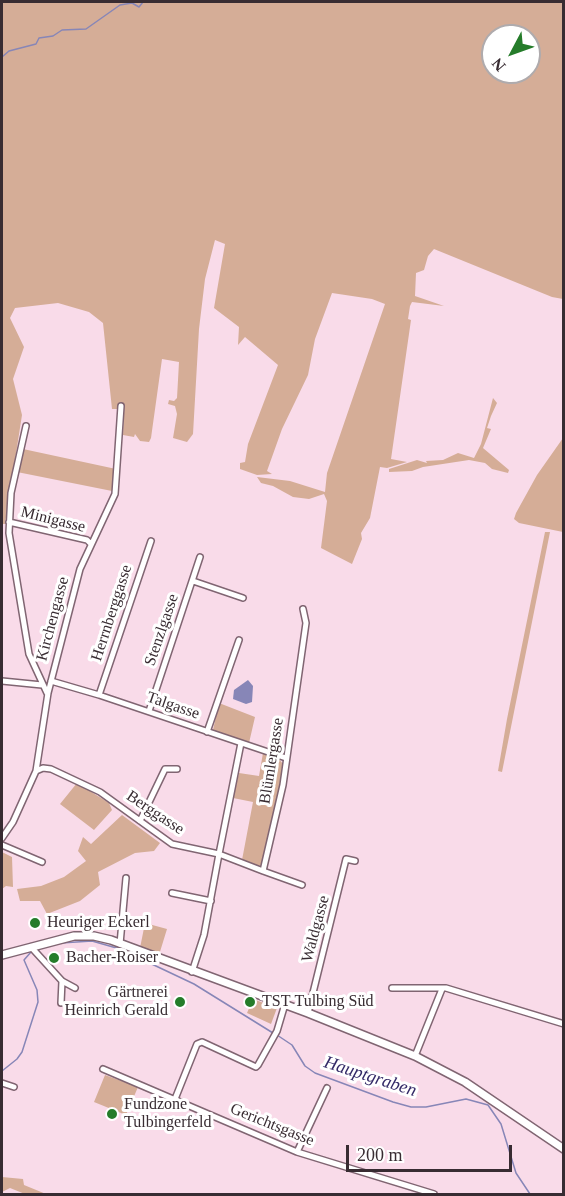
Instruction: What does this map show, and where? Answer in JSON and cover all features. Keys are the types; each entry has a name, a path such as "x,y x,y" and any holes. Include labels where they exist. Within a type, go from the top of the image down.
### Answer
{"street":[{"name":"Kirchengasse","path":"2,838 13,822 36,771 48,693 80,569 115,494 121,406"},
{"path":"26,426 11,493 9,522 15,582 29,654 42,685 48,693"},
{"name":"Minigasse","path":"9,522 87,540 91,544"},
{"name":"Herrnberggasse","path":"99,695 151,541"},
{"name":"Stenzlgasse","path":"148,711 200,557"},
{"path":"193,581 243,598"},
{"name":"Blümlergasse","path":"263,871 286,758 306,623 303,609"},
{"path":"207,732 239,640"},
{"path":"2,681 42,685"},
{"name":"Talgasse","path":"51,681 286,758"},
{"path":"192,972 204,935 241,743"},
{"name":"Berggasse","path":"36,771 43,768 51,769 100,792 172,844 219,854"},
{"path":"140,821 165,769 177,769"},
{"path":"2,844 42,862"},
{"path":"219,854 302,885"},
{"name":"Waldgasse","path":"308,1012 346,859 355,861"},
{"path":"120,944 126,878"},
{"path":"172,893 211,901"},
{"path":"2,956 31,946 87,935 120,944 192,972 308,1012 415,1056 465,1082 564,1149"},
{"path":"31,946 62,981 75,988"},
{"path":"61,1003 62,981"},
{"path":"392,988 442,989 564,1024"},
{"path":"415,1056 442,989"},
{"path":"175,1099 196,1044 202,1042 256,1066 277,1031 285,1004"},
{"name":"Gerichtsgasse","path":"103,1069 297,1152 434,1194"},
{"path":"2,1083 14,1087"},
{"path":"297,1152 327,1088"}],"shaded area":[{"path":"2,2 563,2 563,299 552,297 434,249 428,256 424,270 416,273 415,296 444,306 412,302 410,306 408,319 411,320 391,459 407,462 387,468 380,467 370,518 361,533 362,539 352,564 321,548 327,501 324,494 309,499 293,497 273,486 261,483 257,477 290,481 325,492 327,473 385,304 372,299 332,293 315,339 308,375 282,429 267,471 272,474 257,475 240,469 240,463 245,462 248,444 278,365 245,337 238,345 239,327 214,308 225,244 215,240 205,279 199,329 193,434 187,442 173,438 177,414 175,406 168,404 169,400 174,401 177,398 179,362 162,359 151,438 149,442 140,441 135,434 134,437 123,435 124,409 112,409 103,323 89,312 58,303 15,308 10,318 24,347 13,379 22,415 5,524 2,524"},
{"path":"493,398 497,403 487,428 491,429 483,448 509,470 508,473 492,469 485,463 469,460 423,467 412,471 389,472 389,469 417,460 427,463 426,461 443,460 458,453 474,458 481,444"},
{"path":"563,438 563,532 519,523 514,519 516,513 537,475"},
{"path":"23,449 116,469 112,491 17,472"},
{"path":"545,532 550,532 502,772 498,771 507,719"},
{"path":"219,703 255,717 249,743 213,730"},
{"path":"263,753 279,759 283,764 283,773 263,863 259,866 242,860 253,802 233,798 239,773 259,776"},
{"path":"77,783 109,803 112,810 94,830 60,804"},
{"path":"122,815 160,843 154,851 135,853 98,872 100,885 80,901 47,914 40,901 20,901 17,889 41,886 64,877 86,861 78,851 83,837 91,844"},
{"path":"2,852 12,857 13,887 6,886 2,889"},
{"path":"145,923 167,929 159,955 140,948"},
{"path":"253,999 277,1008 271,1024 247,1013"},
{"path":"105,1075 138,1087 126,1115 94,1102"},
{"path":"2,1177 23,1179 24,1185 46,1194 25,1194 10,1188 2,1192"}],"water":[{"path":"248,680 253,686 252,702 246,704 233,699 234,690"}],"waterway":[{"path":"2,57 9,51 36,44 39,38 53,36 62,30 86,29 120,5 132,3 139,7 143,2"},
{"name":"Hauptgraben","path":"61,943 92,941 120,949 194,984 273,1033"},
{"name":"Hauptgraben","path":"2,1071 22,1052 38,1002 37,990 24,960 31,952"},
{"name":"Hauptgraben","path":"277,1035 292,1045 305,1066 315,1073 393,1102 411,1107 426,1107 466,1099 488,1105 501,1124 516,1173 530,1194"}],"place":[{"name":"Heuriger Eckerl","path":"35,923"},
{"name":"Bacher-Roiser","path":"54,958"},
{"name":"Gärtnerei Heinrich Gerald","path":"180,1002"},
{"name":"TST Tulbing Süd","path":"250,1002"},
{"name":"Fundzone Tulbingerfeld","path":"112,1114"}]}
